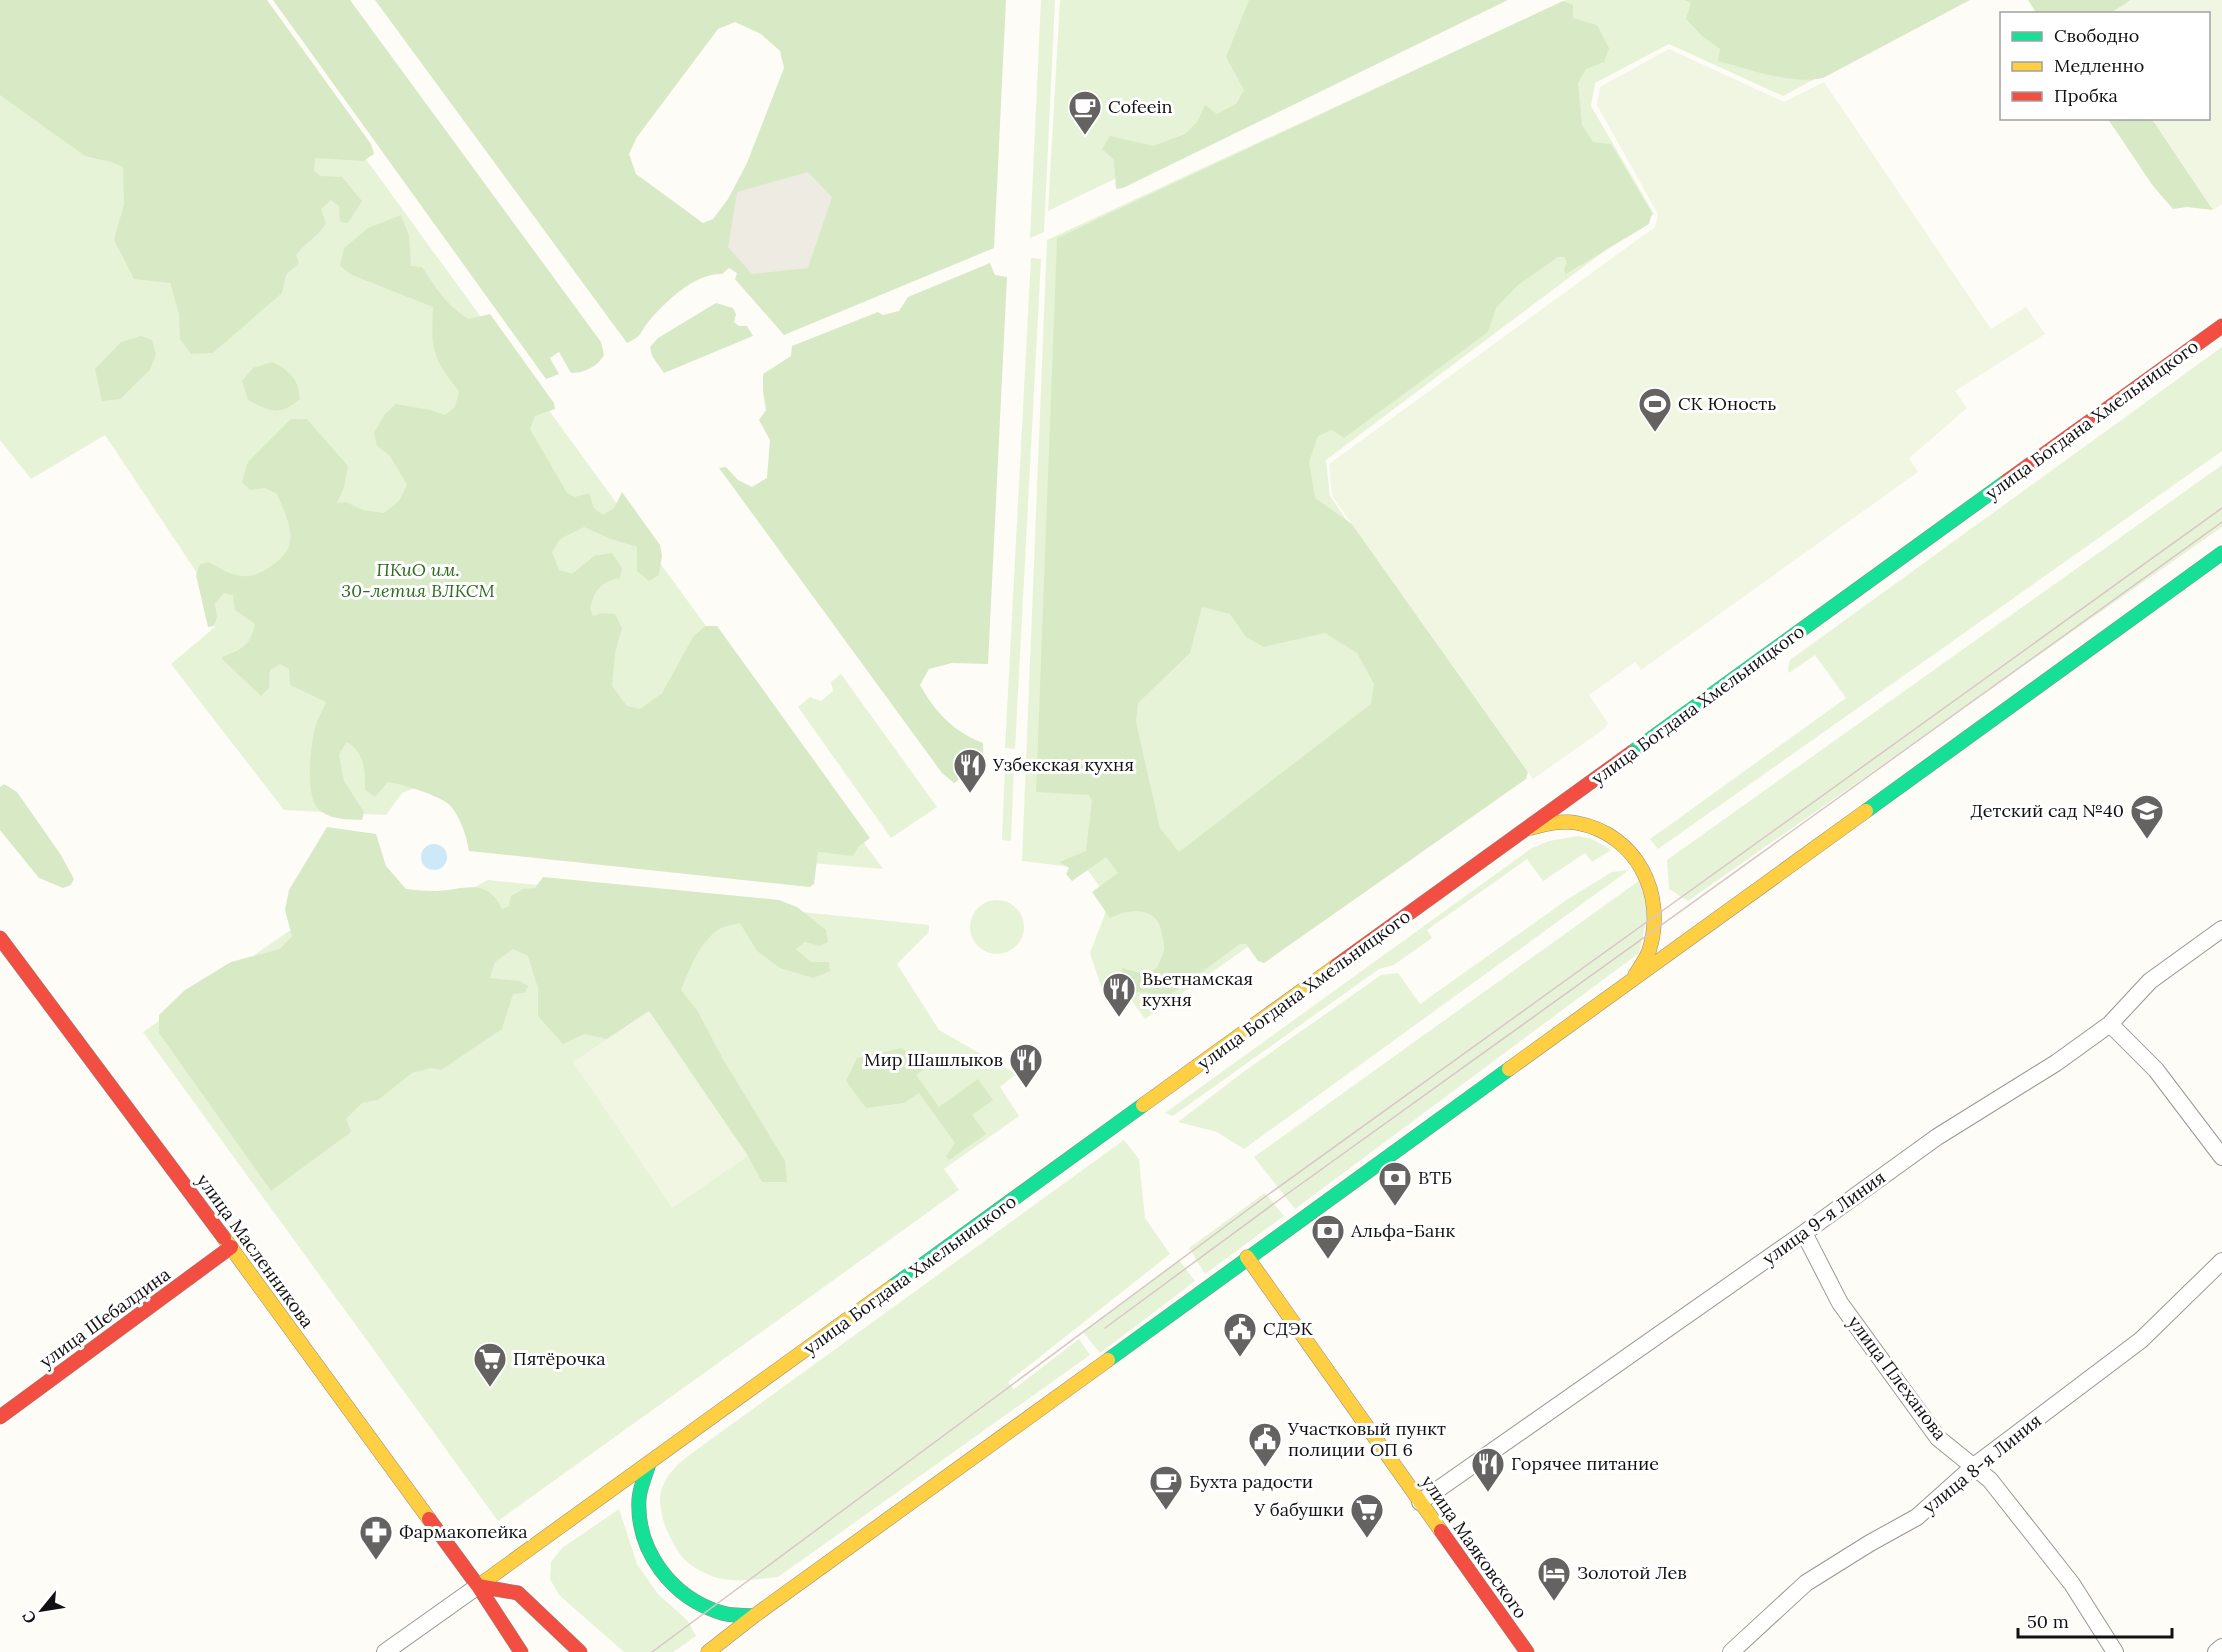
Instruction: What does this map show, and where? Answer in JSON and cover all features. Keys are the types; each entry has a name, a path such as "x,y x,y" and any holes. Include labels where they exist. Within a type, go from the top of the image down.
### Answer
{"main road":[{"name":"улица Богдана Хмельницкого","path":"478,1586 2222,326"},
{"path":"708,1652 754,1616 1247,1257 2222,553"},
{"path":"1528,829 1553,822 1578,823 1603,831 1624,845 1642,865 1655,899 1655,930 1646,958 1629,983"},
{"name":"улица Масленникова","path":"0,938 231,1247 478,1586 521,1652"},
{"name":"улица Шебалдина","path":"0,1418 231,1247"},
{"name":"улица Маяковского","path":"1247,1257 1527,1652"},
{"path":"649,1463 639,1496 639,1521 646,1547 659,1570 685,1596 710,1609 723,1613 754,1616"},
{"path":"478,1586 518,1593 580,1652"}],"street":[{"name":"улица 9-я Линия","path":"1420,1502 1937,1137 2056,1063 2110,1024 2150,981 2222,929"},
{"path":"2110,1024 2156,1070 2222,1157"},
{"name":"улица Плеханова","path":"1804,1233 1840,1303 1938,1438 1990,1480 2072,1584 2115,1652"},
{"name":"улица 8-я Линия","path":"1731,1652 1806,1583 1870,1543 1917,1518 1974,1466 2140,1340 2222,1261"},
{"name":"улица Богдана Хмельницкого","path":"385,1652 478,1586"},
{"path":"2216,1652 2222,1647"}],"green space":[{"name":"ПКиО им. 30-летия ВЛКСМ","path":"0,0 250,0 883,869 473,835 455,801 423,785 402,793 386,815 284,810 171,664 215,627 213,597 105,435 31,479 0,440"},
{"path":"0,0 267,0 371,144 374,154 363,161 315,158 314,171 321,176 342,177 362,201 348,223 340,222 339,206 331,200 321,209 326,224 296,255 299,263 286,275 282,293 213,353 191,354 180,339 179,314 170,283 134,279 114,240 124,204 123,167 85,156 0,95"},
{"path":"273,0 350,0 601,342 604,355 598,363 581,372 571,373 559,352 550,358 559,374 546,379"},
{"path":"375,0 1006,0 994,248 784,335 735,279 737,273 729,268 722,274 702,278 692,283 672,297 656,313 639,336 627,343","holes":["735,22 761,34 780,51 784,68 747,163 728,199 713,219 703,223 636,174 629,154 637,137 718,29"]},
{"path":"1041,0 1055,0 1044,232 1030,238"},
{"path":"1060,0 1488,0 1048,211"},
{"path":"1249,0 1508,0 1123,188 1116,189 1114,160 1102,149 1110,136 1153,146 1185,134 1197,122 1205,105 1217,114 1236,104 1244,90 1226,57"},
{"path":"1566,0 1963,0 1783,96 1669,44 1595,83 1591,106 1654,214 1326,460 1330,496 1520,773 1252,944 1145,1019 1125,991 1107,1004 1090,953 1110,901 1087,869 1022,861 1047,240"},
{"path":"1684,0 1970,0 1823,78 1810,80 1783,78 1718,61 1720,49 1702,36 1686,19 1691,3"},
{"path":"2028,0 2131,0 2113,12 2036,12"},
{"path":"2131,0 2222,0 2222,204 2213,210 2153,120 2210,120 2210,12 2113,12"},
{"path":"1563,1 1573,5 1573,18 1597,25 1609,48 1604,62 1586,69 1578,83 1582,125 1593,142 1611,144 1652,213 1649,224 1566,274 1564,270 1567,262 1564,257 1558,257 1518,285 1496,308 1488,332 1344,438 1332,430 1318,436 1309,462 1315,498 1352,524 1528,772 1526,779 1264,963 1258,961 1246,944 1240,944 1163,1000 1150,993 1125,993 1120,988 1122,968 1144,974 1157,968 1164,946 1160,926 1156,919 1150,914 1135,911 1110,918 1092,892 1118,873 1106,857 1072,881 1066,874 1069,868 1059,862 1086,851 1092,801 1089,795 1036,792 1057,238","holes":["1202,607 1230,614 1246,637 1264,647 1325,633 1357,653 1374,684 1371,704 1179,852 1160,828 1136,722 1138,703 1190,653"]},
{"name":"СК Юность","path":"1669,49 1784,102 1824,82 1991,329 2026,307 2045,334 1955,391 1967,408 1909,458 1918,472 1641,670 1635,662 1589,695 1608,723 1604,729 1533,779 1332,496 1329,464 1655,227 1658,214 1597,105 1600,87"},
{"path":"2109,120 2153,120 2213,210 2187,207 2173,209 2153,186"},
{"path":"401,215 409,235 411,266 422,267 448,302 469,319 490,314 554,403 555,409 535,416 530,429 567,493 575,497 589,493 594,508 603,515 614,508 622,492 660,545 662,556 659,575 649,581 637,571 637,547 584,527 560,539 552,552 559,570 572,574 594,556 612,553 622,568 620,578 608,581 600,587 590,608 593,616 602,613 615,614 622,628 615,653 612,686 627,706 640,709 662,693 693,637 705,626 717,626 870,838 858,847 853,856 818,852 814,884 810,887 469,851 459,818 442,800 419,790 388,782 375,797 365,790 361,757 347,742 339,754 344,781 364,812 362,820 331,816 316,806 310,785 313,737 317,721 326,702 290,685 289,669 280,664 270,670 269,688 261,696 223,660 222,657 240,649 248,642 255,624 235,610 233,595 224,593 215,603 217,617 214,626 208,627 196,575 200,564 209,562 238,576 254,575 279,560 288,549 291,537 289,524 277,494 265,488 250,490 242,482 248,462 291,419 307,419 348,466 344,487 337,503 346,502 363,510 384,513 399,501 407,485 390,456 377,446 374,433 385,414 396,404 431,410 445,415 455,407 459,391 438,361 433,343 433,307 352,275 340,266 344,248 368,228"},
{"path":"1031,258 1041,259 1015,749 1005,748"},
{"path":"990,263 995,275 1007,277 988,664 952,663 929,669 920,685 946,720 963,733 983,743 984,773 966,775 954,783 942,773 719,468 726,467 738,480 752,487 767,478 770,440 759,420 766,410 763,374 791,356 792,346 878,312 883,315 899,311 908,297"},
{"path":"716,303 733,308 736,314 734,322 739,326 747,326 753,336 664,373 652,356 650,347 658,338"},
{"path":"141,336 152,340 156,354 150,370 120,399 102,401 95,369 121,342"},
{"path":"2222,347 2222,451 1658,849 1650,839 1846,698 1815,655 1789,673 1790,660"},
{"path":"272,362 292,376 298,386 300,399 281,410 269,409 248,400 242,381 253,368"},
{"path":"2222,465 2222,527 1688,901 1669,889 1667,860"},
{"path":"841,674 937,807 891,838 798,707 810,697 821,701 833,691 831,682"},
{"path":"1005,764 1014,764 1011,841 1002,840"},
{"path":"4,784 17,792 61,855 74,879 71,885 63,888 39,878 0,830 0,787"},
{"path":"327,827 376,834 386,866 406,889 435,891 474,887 489,892 502,909 509,906 511,896 523,889 535,888 543,877 779,900 797,907 826,930 828,942 820,946 805,942 796,949 811,962 829,962 830,971 813,978 780,968 757,951 740,923 720,929 705,942 695,957 681,990 697,1010 723,1059 785,1161 787,1182 762,1182 748,1156 649,1011 607,1039 584,1034 563,1044 538,1016 538,988 528,956 513,949 495,962 490,978 520,981 528,986 525,993 513,994 502,1029 441,1070 431,1068 412,1073 378,1100 362,1103 346,1119 351,1132 271,1191 159,1033 159,1015 185,990 231,962 280,949 292,936 285,910 289,890"},
{"path":"1578,836 1592,839 1611,850 1592,862 1585,853 1543,881 1527,859 1427,930 1432,938 1394,965 1379,969 1173,1116 1165,1113 1532,848 1549,841"},
{"path":"1629,870 1244,1149 1217,1132 1178,1122 1246,1070 1381,975 1398,973 1420,1004 1568,899 1612,872"},
{"path":"488,880 929,925 929,932 897,964 939,1030 1016,1074 1000,1087 1019,1116 944,1169 959,1190 498,1521 143,1032 292,929 440,905"},
{"path":"1640,880 1648,913 1639,953 1295,1209 1254,1157"},
{"path":"997,900 1007,902 1016,908 1022,917 1024,927 1022,937 1016,946 1007,952 997,954 987,952 978,946 972,937 970,927 972,917 978,908 987,902"},
{"path":"649,1011 748,1156 672,1208 573,1062"},
{"path":"901,1048 915,1057 923,1070 916,1075 939,1107 978,1079 993,1100 972,1115 986,1134 949,1160 946,1156 955,1143 919,1093 904,1103 866,1108 846,1081 857,1058"},
{"path":"1124,1140 1139,1159 1145,1218 1170,1254 1008,1382 1014,1389 1079,1339 1090,1355 778,1577 732,1580 714,1577 685,1560 669,1536 660,1505 662,1488 676,1466"},
{"path":"1265,1193 1284,1216 1205,1274 1189,1248"},
{"path":"1179,1260 1195,1281 1100,1353 1083,1332"},
{"path":"619,1509 637,1564 658,1594 687,1620 696,1636 673,1652 624,1652 559,1595 550,1579 551,1562 562,1548"}],"shaded area":[{"path":"808,172 832,197 808,268 752,274 728,247 737,192"}],"water":[{"path":"434,844 444,847 447,857 444,867 434,870 424,867 421,857 424,847"}],"tram line":[{"path":"652,1652 1269,1194 2222,508"},
{"path":"1105,1328 1276,1202 2222,522"}],"traffic: fast":[{"path":"1631,753 2007,481"},
{"path":"1866,811 2222,553"},
{"path":"1108,1360 1509,1069"},
{"path":"892,1287 1143,1105"},
{"path":"649,1463 639,1499 640,1518 644,1537 661,1570 673,1584 704,1606 726,1614 754,1616"}],"traffic: slow":[{"path":"1509,1069 1866,811"},
{"path":"1531,828 1560,822 1577,823 1598,829 1616,840 1631,854 1642,870 1650,889 1654,909 1654,930 1649,951 1635,975"},
{"path":"1143,1105 1336,966"},
{"path":"224,1238 429,1519"},
{"path":"1247,1257 1441,1531"},
{"path":"478,1586 892,1287"},
{"path":"708,1652 754,1616 1108,1360"}],"traffic: jam":[{"path":"2007,481 2222,326"},
{"path":"1336,966 1631,753"},
{"path":"0,938 224,1238"},
{"path":"0,1417 231,1247"},
{"path":"429,1519 478,1586"},
{"path":"1441,1531 1527,1652"},
{"path":"478,1586 518,1593 580,1652"},
{"path":"478,1586 521,1652"}],"place":[{"name":"Cofeein","path":"1085,136"},
{"name":"СК Юность","path":"1655,433"},
{"name":"Узбекская кухня","path":"970,794"},
{"name":"Детский сад №40","path":"2147,840"},
{"name":"Вьетнамская кухня","path":"1119,1018"},
{"name":"Мир Шашлыков","path":"1026,1089"},
{"name":"ВТБ","path":"1395,1207"},
{"name":"Альфа-Банк","path":"1328,1260"},
{"name":"СДЭК","path":"1240,1358"},
{"name":"Пятёрочка","path":"490,1388"},
{"name":"Участковый пункт полиции ОП 6","path":"1265,1468"},
{"name":"Горячее питание","path":"1488,1493"},
{"name":"Бухта радости","path":"1166,1511"},
{"name":"У бабушки","path":"1367,1539"},
{"name":"Фармакопейка","path":"376,1561"},
{"name":"Золотой Лев","path":"1554,1602"}]}
